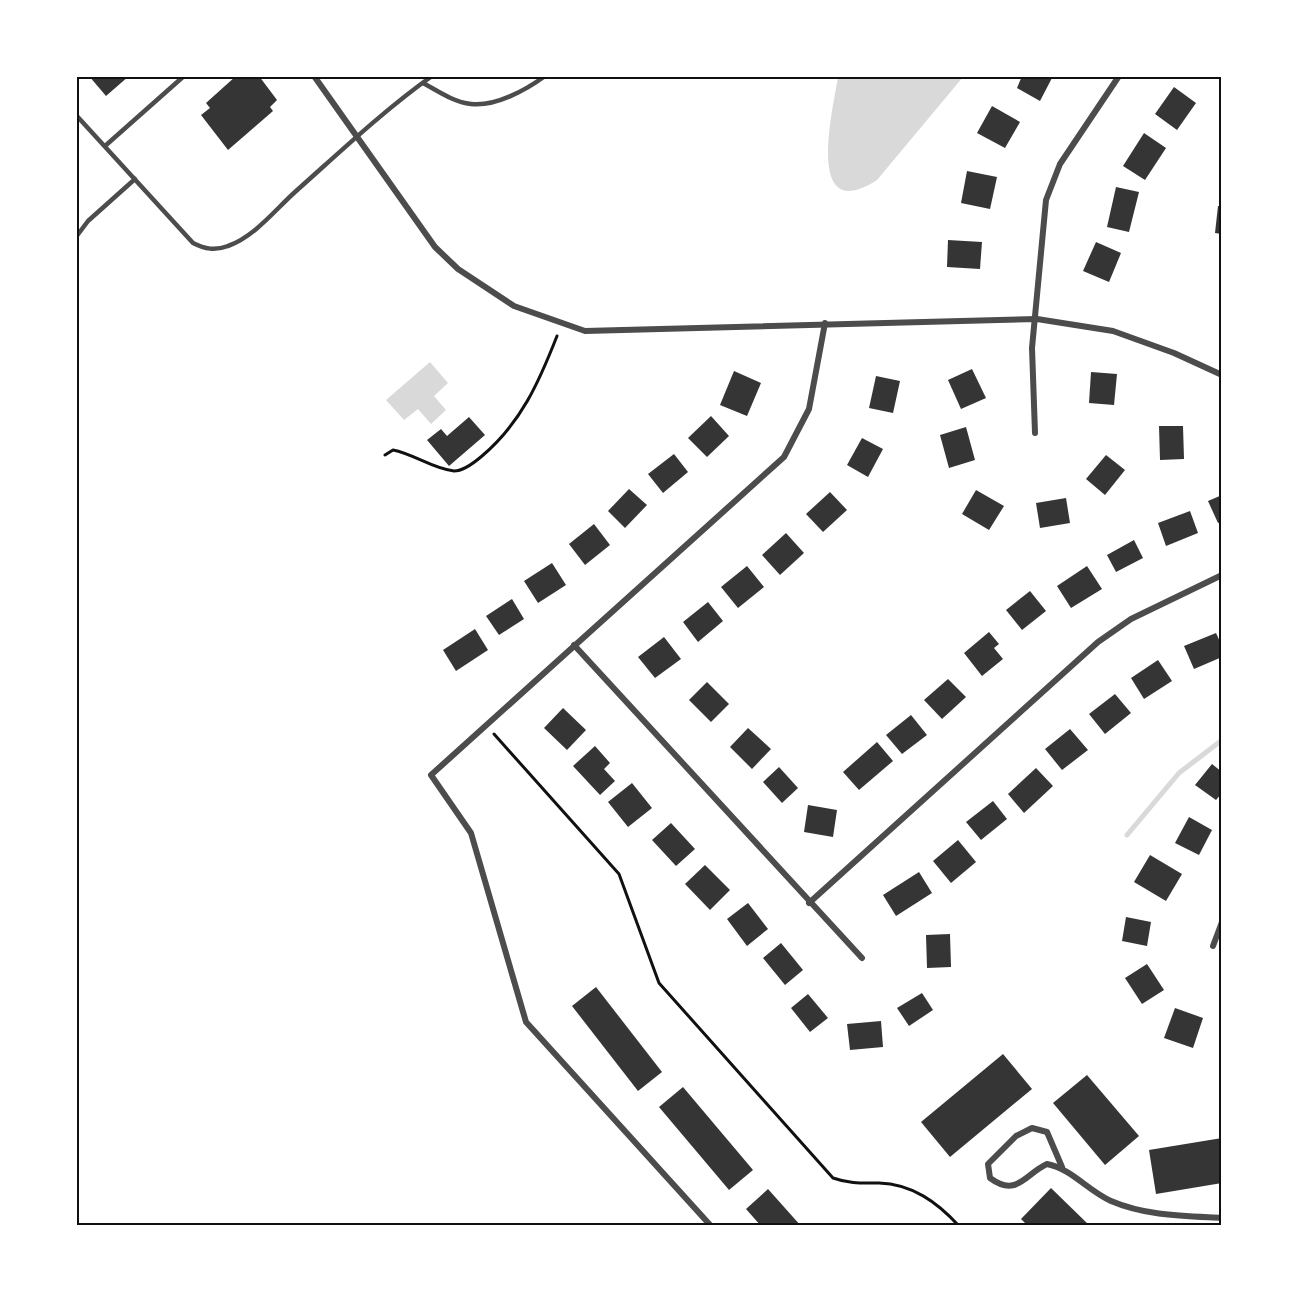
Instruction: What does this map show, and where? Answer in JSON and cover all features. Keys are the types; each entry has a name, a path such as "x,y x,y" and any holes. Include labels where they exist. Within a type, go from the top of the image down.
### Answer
{"street":[{"path":"314,76 435,247 458,269 514,306 585,331 705,330 825,323 1036,320 1113,331 1174,353 1221,375"},
{"path":"1035,433 1032,348 1036,320 1040,241 1049,192 1060,164 1119,76"},
{"path":"711,1226 526,1022 471,833 431,775 784,457 809,409 825,323"},
{"path":"809,903 1098,642 1131,619 1221,575"},
{"path":"574,645 861,958"},
{"path":"1213,946 1221,922"},
{"path":"1062,1167 1047,1164 1017,1185 1001,1186 990,1178 988,1164 1016,1136 1032,1128 1047,1132 1062,1167 1090,1190 1140,1211 1221,1218"}],"lane":[{"path":"105,146 184,76"},
{"path":"76,115 193,243 206,249 217,249 230,246 255,229 372,121 432,76"},
{"path":"423,83 452,99 471,104 489,102 514,94 545,76"},
{"path":"76,237 88,222 135,179"}],"path":[{"path":"385,455 393,450 409,453 441,468 457,471 473,464 517,421 532,395 557,336"},
{"path":"485,724 619,874 659,983 833,1178 852,1184 881,1183 914,1190 946,1211 959,1226"}],"shaded area":[{"path":"838,76 963,77 877,180 854,190 839,188 831,177 828,158"},
{"path":"430,362 448,383 434,396 446,410 431,424 418,409 404,420 386,400"}],"building":[{"path":"89,76 129,76 106,96"},
{"path":"236,76 259,76 277,100 270,107 273,111 228,150 201,115 210,108 206,103"},
{"path":"1022,76 1053,76 1040,101 1017,88"},
{"path":"1174,87 1196,103 1177,130 1155,114"},
{"path":"992,106 1020,122 1005,148 977,133"},
{"path":"1144,133 1166,148 1145,180 1123,166"},
{"path":"967,171 997,177 990,209 961,203"},
{"path":"1116,187 1139,192 1129,232 1107,227"},
{"path":"1218,206 1222,206 1222,234 1215,233"},
{"path":"948,240 982,242 980,269 947,267"},
{"path":"1096,242 1121,253 1109,282 1083,271"},
{"path":"972,369 986,398 961,409 948,380"},
{"path":"734,371 761,383 747,416 720,405"},
{"path":"1091,372 1117,374 1114,405 1089,403"},
{"path":"876,376 900,381 893,413 869,408"},
{"path":"711,416 729,436 707,457 688,438"},
{"path":"469,417 485,435 449,466 427,440 441,429 447,436"},
{"path":"1159,426 1183,426 1184,459 1160,460"},
{"path":"966,427 975,460 949,468 940,435"},
{"path":"862,438 883,449 868,477 847,465"},
{"path":"674,454 688,472 663,493 648,474"},
{"path":"1106,455 1125,470 1105,495 1086,479"},
{"path":"629,489 647,505 625,528 608,511"},
{"path":"976,490 1004,506 989,530 962,514"},
{"path":"830,492 847,510 823,532 806,514"},
{"path":"1222,495 1222,522 1218,523 1208,501"},
{"path":"1066,498 1070,523 1040,528 1036,503"},
{"path":"1190,511 1198,533 1166,546 1158,523"},
{"path":"594,524 610,545 585,565 569,544"},
{"path":"786,533 804,553 780,575 762,555"},
{"path":"1134,540 1143,558 1116,572 1107,555"},
{"path":"552,563 566,585 538,603 524,581"},
{"path":"747,566 764,587 738,608 721,587"},
{"path":"1087,566 1102,589 1071,608 1057,586"},
{"path":"1030,591 1046,611 1022,630 1006,610"},
{"path":"512,599 524,619 499,635 486,616"},
{"path":"708,602 723,621 698,642 683,622"},
{"path":"475,629 488,650 456,671 443,650"},
{"path":"989,632 999,644 994,648 1003,659 982,676 964,653"},
{"path":"1216,633 1222,646 1222,657 1194,669 1184,646"},
{"path":"664,637 681,659 655,678 638,657"},
{"path":"1158,660 1172,681 1144,699 1131,678"},
{"path":"948,679 966,697 942,719 924,700"},
{"path":"707,682 729,704 711,722 689,700"},
{"path":"1115,694 1131,713 1105,734 1089,714"},
{"path":"563,708 586,730 567,750 544,728"},
{"path":"911,715 927,735 902,754 886,735"},
{"path":"748,728 771,749 752,769 730,747"},
{"path":"1070,729 1088,750 1062,770 1045,749"},
{"path":"877,742 893,761 859,790 843,772"},
{"path":"595,746 610,763 604,769 615,781 600,795 573,766"},
{"path":"1212,764 1222,772 1222,793 1216,800 1195,785"},
{"path":"779,767 798,788 782,803 763,782"},
{"path":"1036,768 1053,786 1024,813 1008,794"},
{"path":"632,783 652,808 628,827 608,802"},
{"path":"993,801 1007,819 981,840 966,822"},
{"path":"808,805 837,810 833,837 804,832"},
{"path":"1189,817 1212,830 1199,855 1175,843"},
{"path":"671,823 695,849 676,866 652,840"},
{"path":"958,840 976,862 951,883 933,861"},
{"path":"1150,855 1182,874 1166,901 1134,882"},
{"path":"705,865 730,890 710,910 685,884"},
{"path":"919,872 932,893 896,916 883,895"},
{"path":"748,903 768,929 747,946 727,919"},
{"path":"1126,917 1151,922 1147,946 1122,941"},
{"path":"950,934 951,967 927,968 926,935"},
{"path":"781,943 803,970 785,985 763,958"},
{"path":"1147,964 1164,990 1142,1004 1125,978"},
{"path":"596,987 662,1072 638,1091 572,1006"},
{"path":"922,993 933,1010 909,1026 897,1008"},
{"path":"808,994 828,1018 810,1032 791,1008"},
{"path":"1175,1008 1203,1018 1193,1048 1164,1038"},
{"path":"881,1021 883,1047 850,1050 847,1024"},
{"path":"1003,1054 1032,1089 950,1157 921,1122"},
{"path":"1087,1075 1139,1136 1105,1165 1053,1103"},
{"path":"683,1087 753,1170 729,1190 659,1107"},
{"path":"1222,1138 1222,1183 1156,1194 1149,1150"},
{"path":"1051,1188 1090,1226 1028,1226 1021,1219"},
{"path":"768,1189 801,1226 761,1226 746,1209"}],"waterway":[{"path":"1127,835 1179,773 1222,740"}]}
